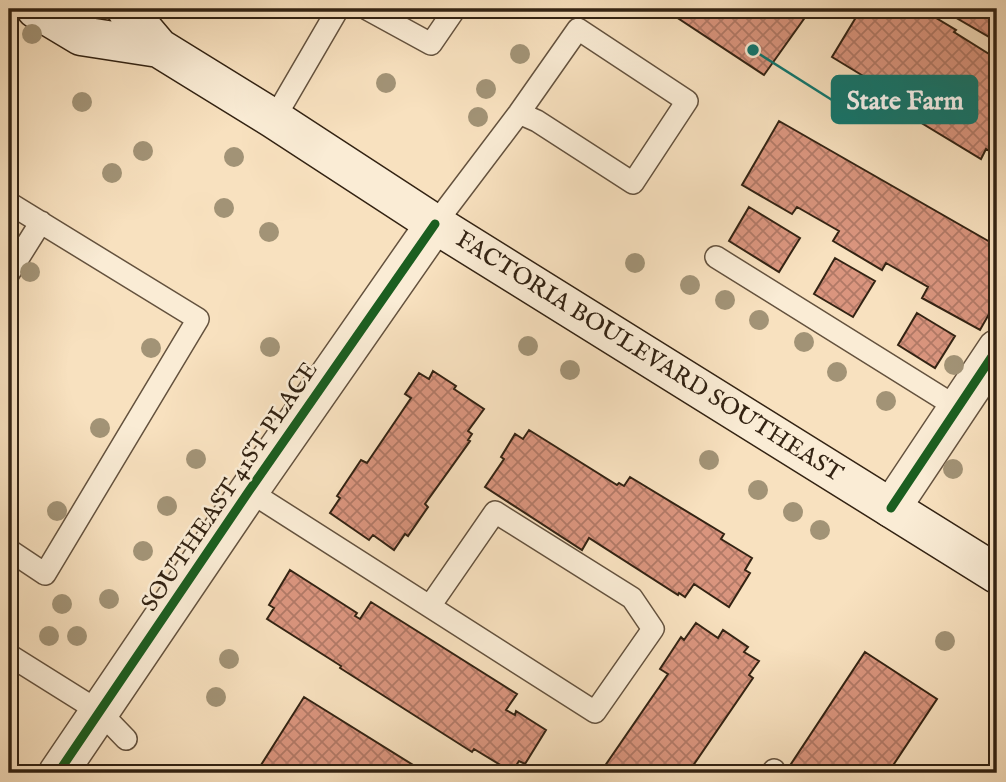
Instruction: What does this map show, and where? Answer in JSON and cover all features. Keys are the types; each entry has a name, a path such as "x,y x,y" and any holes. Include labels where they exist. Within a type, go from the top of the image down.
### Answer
{"main road":[{"name":"FACTORIA BOULEVARD SOUTHEAST","path":"36,9 81,36 146,23 274,119 435,223 997,574"},
{"name":"SOUTHEAST 41ST PLACE","path":"58,773 435,223"},
{"path":"891,508 997,349"}],"lane":[{"path":"274,119 338,9"},
{"path":"367,9 431,44 455,9"},
{"path":"435,223 519,113 578,29 687,101 633,183 537,121 519,113"},
{"path":"9,202 198,319 45,574 9,550"},
{"path":"9,273 41,222"},
{"path":"716,257 958,408"},
{"path":"249,491 595,712 653,629 632,598 495,512 430,606"},
{"path":"9,655 100,712 126,739"}],"building":[{"path":"664,9 811,9 764,75"},
{"path":"861,9 921,9 997,59 997,156 986,149 981,159 900,110 906,102 832,57"},
{"path":"941,9 997,9 997,27 991,38"},
{"path":"779,121 997,246 997,300 980,330 922,298 928,287 886,263 882,270 833,241 839,231 797,207 792,214 742,185"},
{"path":"749,207 800,238 779,272 729,241"},
{"path":"835,258 875,281 853,317 814,294"},
{"path":"917,313 955,336 935,368 898,345"},
{"path":"433,371 484,409 468,431 472,434 468,440 470,441 425,504 428,507 408,536 405,534 394,550 373,535 369,540 330,513 340,498 337,496 361,460 367,463 411,398 405,394 419,373 429,379"},
{"path":"529,430 617,485 619,483 624,486 630,477 724,534 721,539 752,558 745,570 750,573 729,607 694,584 685,597 679,593 678,595 589,538 582,550 485,487 504,459 501,457 515,434 523,439"},
{"path":"290,570 357,613 355,616 360,619 371,602 517,694 506,710 515,715 516,711 546,730 525,764 519,761 512,772 474,749 472,752 267,619 274,608 269,605"},
{"path":"696,623 718,638 723,630 748,647 744,652 759,661 749,675 753,678 688,773 600,773 668,674 660,669 681,637 684,640"},
{"path":"865,652 937,699 888,773 785,773"},
{"path":"304,697 426,773 273,773 261,765"}],"cycle path":[{"path":"58,773 249,491 435,224"},
{"path":"891,508 997,349"}],"place":[{"name":"State Farm","path":"753,50"}]}
